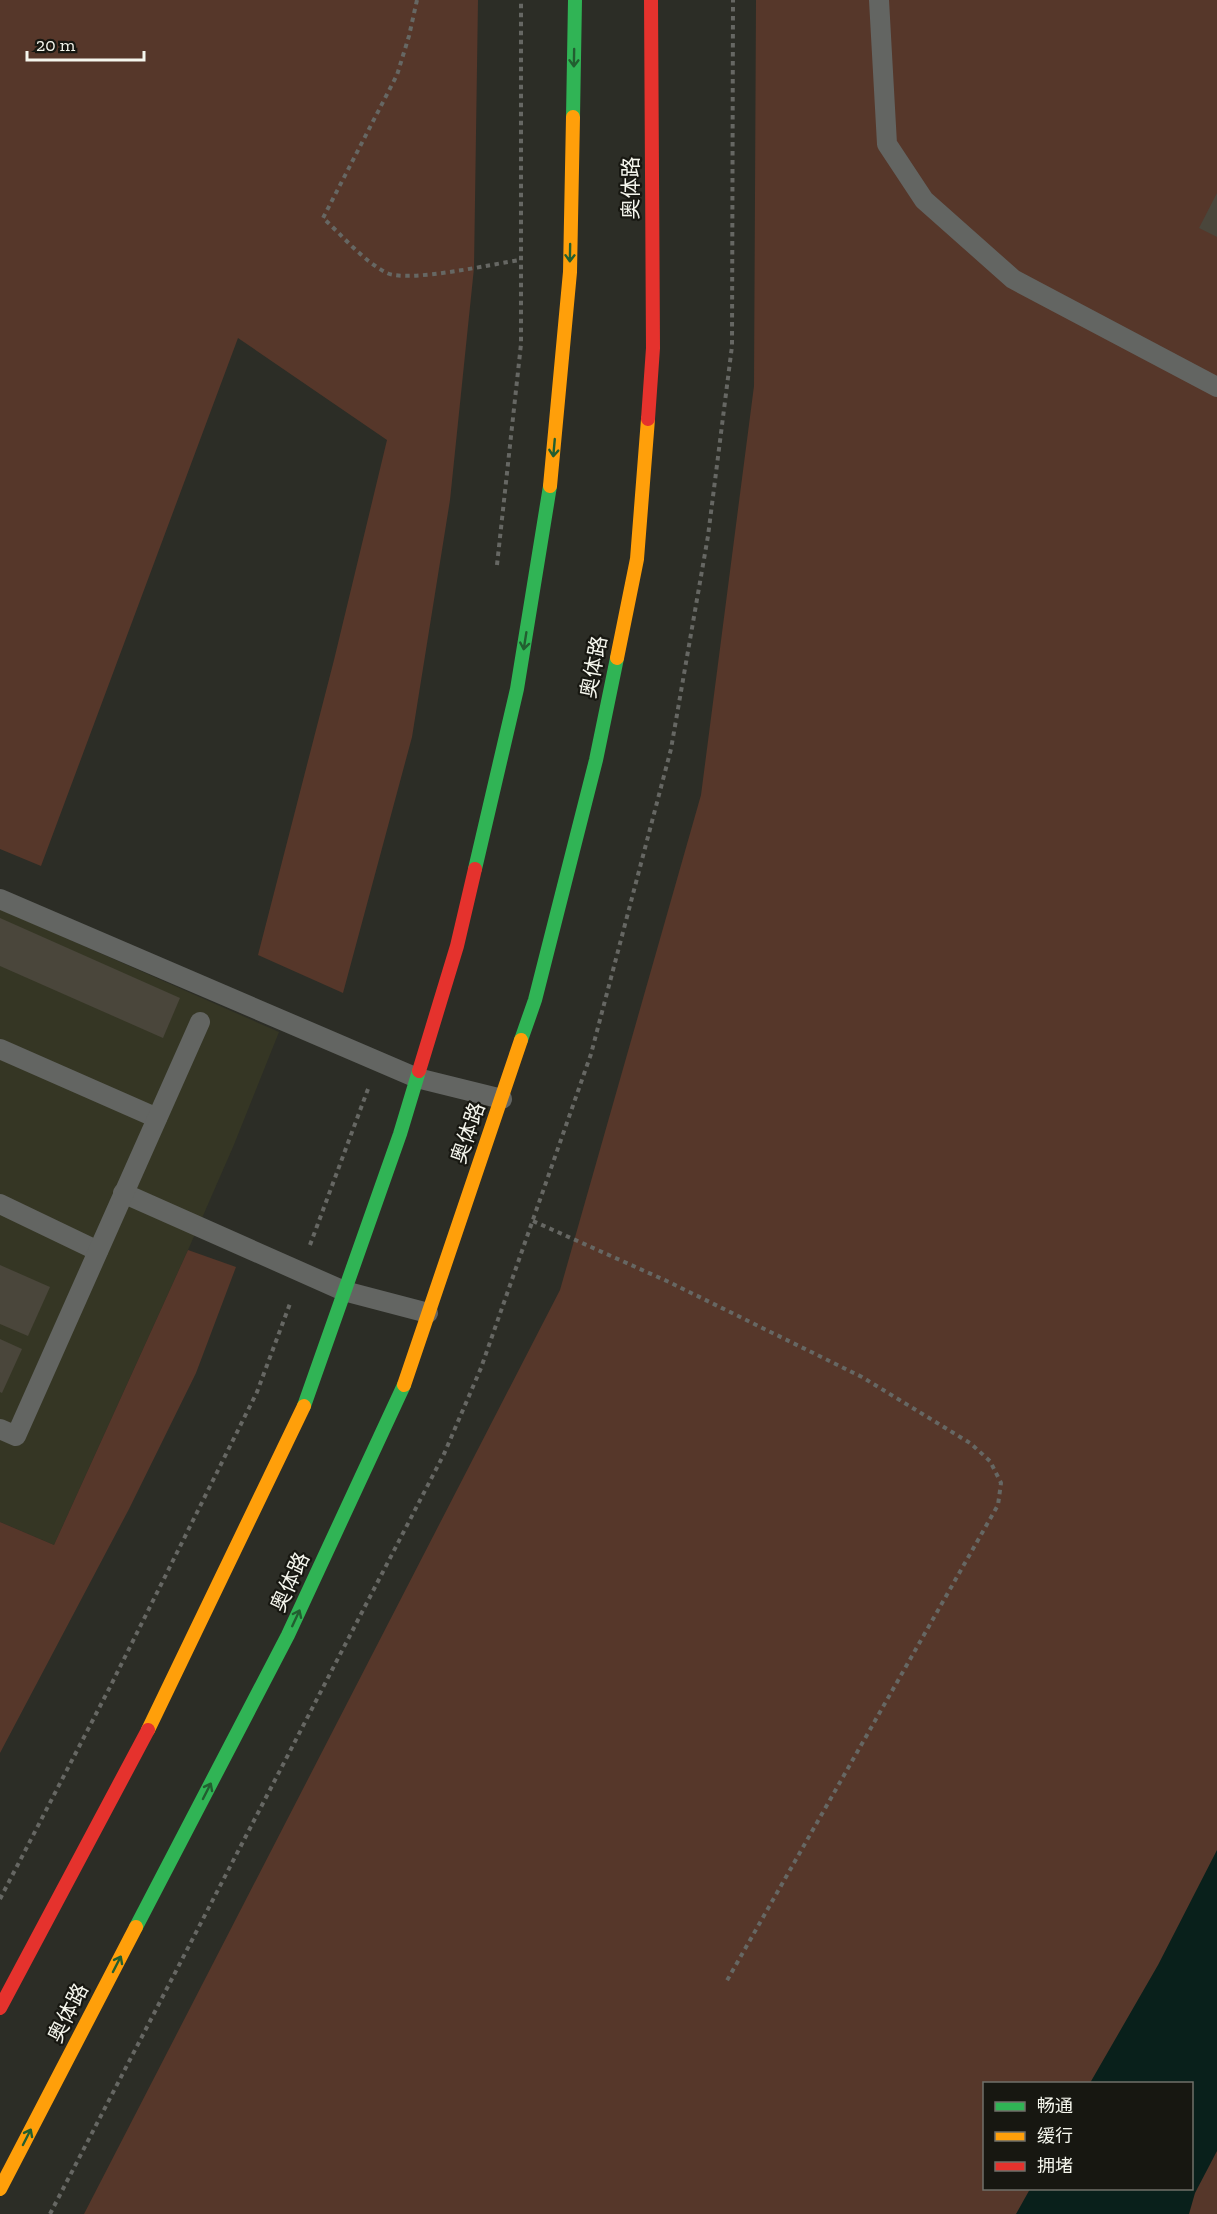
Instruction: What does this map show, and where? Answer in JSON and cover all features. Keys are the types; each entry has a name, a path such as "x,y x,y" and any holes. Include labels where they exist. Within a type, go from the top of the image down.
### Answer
{"main road":[{"path":"0,2008 161,1706 303,1409 400,1134 457,946 517,689 550,484 570,272 575,0"},
{"name":"奥体路","path":"0,2189 288,1635 399,1398 535,1000 596,760 637,559 653,348 651,0"}],"lane":[{"path":"879,0 887,144 924,200 1012,279 1217,387"},
{"path":"0,898 417,1078 502,1099"},
{"path":"0,1429 16,1436 200,1022"},
{"path":"0,1049 157,1118"},
{"path":"123,1193 344,1291 428,1313"},
{"path":"0,1204 98,1251"}],"path":[{"path":"417,0 397,75 323,218 369,260 387,273 407,277 520,260"},
{"path":"496,575 520,344 521,0"},
{"path":"0,1899 110,1687 257,1392 378,1062"},
{"path":"533,1221 669,1282 861,1377 970,1443 990,1461 1001,1483 998,1505 725,1984"}],"shaded area":[{"path":"0,0 478,0 474,268 450,500 412,737 343,993 258,955 334,660 387,440 238,338 41,866 0,849"},
{"path":"756,0 1217,0 1217,2214 84,2214 560,1290 701,795 754,386"},
{"path":"0,909 279,1032 233,1147 188,1250 54,1545 0,1522"},
{"path":"188,1250 236,1267 196,1373 129,1509 0,1753 0,1522 54,1545"}],"water":[{"path":"1217,1850 1217,2151 1195,2193 1189,2214 1016,2214 1029,2190 1193,2190 1193,2082 1091,2082 1158,1965"}],"building":[{"path":"1217,193 1217,237 1199,228"},
{"path":"0,918 180,998 163,1038 0,966"},
{"path":"0,1265 50,1287 28,1336 0,1324"},
{"path":"0,1339 22,1349 2,1393 0,1392"}],"traffic: fast":[{"path":"573,117 575,0"},
{"path":"475,869 517,689 550,486"},
{"path":"521,1040 535,1000 596,760 617,658"},
{"path":"304,1406 400,1134 419,1071"},
{"path":"136,1927 288,1635 404,1385"}],"traffic: slow":[{"path":"550,486 570,272 573,117"},
{"path":"617,658 637,559 648,419"},
{"path":"404,1385 521,1040"},
{"path":"148,1730 304,1406"},
{"path":"0,2189 136,1927"}],"traffic: jam":[{"path":"648,419 653,348 651,0"},
{"path":"419,1071 457,946 475,869"},
{"path":"0,2008 148,1730"}]}
